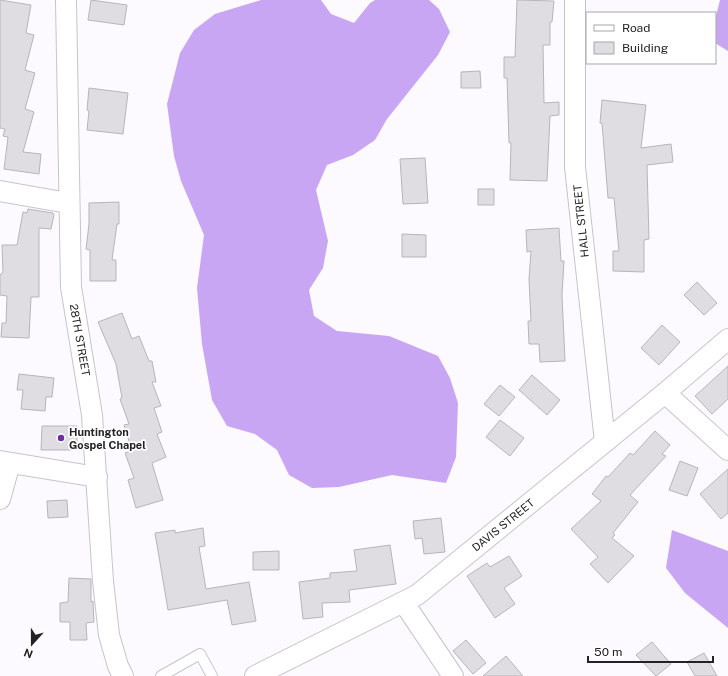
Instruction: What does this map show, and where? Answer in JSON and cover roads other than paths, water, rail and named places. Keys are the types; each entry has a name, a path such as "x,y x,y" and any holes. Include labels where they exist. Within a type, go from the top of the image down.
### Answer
{"street":[{"name":"28TH STREET","path":"66,0 68,203 71,287 92,415 103,581 109,635 118,666 123,676"},
{"name":"HALL STREET","path":"575,0 575,167 605,442"},
{"path":"0,191 68,203"},
{"name":"DAVIS STREET","path":"255,676 404,603 432,583 665,393 728,339"},
{"path":"665,393 728,450"},
{"path":"0,499 5,462 97,477"},
{"path":"404,603 453,676"}],"lane":[{"path":"161,676 200,654 212,676"}],"place":[{"name":"Huntington Gospel Chapel","path":"61,438"}]}
